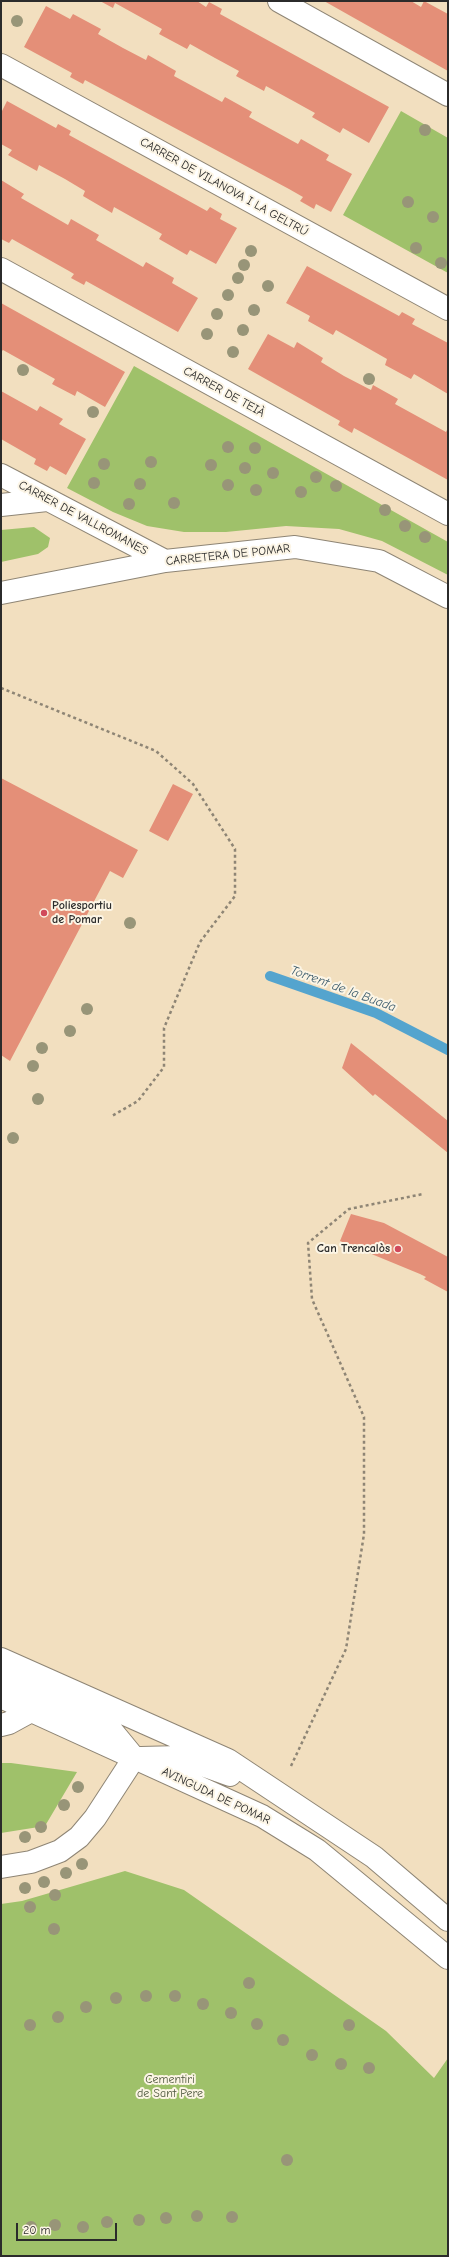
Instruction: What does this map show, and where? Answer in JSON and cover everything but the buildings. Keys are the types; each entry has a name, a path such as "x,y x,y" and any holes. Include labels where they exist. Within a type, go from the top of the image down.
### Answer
{"street":[{"path":"279,1 448,95"},
{"name":"CARRER DE VILANOVA I LA GELTRÚ","path":"1,65 448,308"},
{"name":"CARRER DE TEIÀ","path":"1,269 448,514"},
{"name":"CARRER DE VALLROMANES","path":"1,475 165,561"},
{"path":"1,505 47,500"},
{"name":"CARRETERA DE POMAR","path":"1,593 165,561 295,547 380,561 448,597"},
{"path":"1,1659 228,1760 374,1857 448,1920"},
{"path":"1,1680 108,1726 134,1758"},
{"name":"AVINGUDA DE POMAR","path":"1,1697 262,1816 317,1850 359,1883 448,1958"},
{"path":"1,1725 9,1723 31,1711"},
{"path":"134,1758 180,1758 278,1792"},
{"path":"1,1867 31,1862 60,1851 79,1837 95,1818 134,1758"},
{"path":"359,1883 418,1918 448,1942"}],"path":[{"path":"1,688 156,751 193,784 235,849 235,896 200,942 164,1028 164,1067 138,1101 112,1116"},
{"path":"278,1792 346,1649 364,1534 364,1417 312,1299 308,1243 349,1209 423,1194"}],"green space":[{"path":"401,111 448,138 448,273 343,215"},
{"path":"134,366 448,542 448,575 382,541 339,529 286,526 226,532 184,532 147,526 113,512 67,488"},
{"path":"34,527 50,538 48,547 38,554 1,562 1,530"},
{"path":"1,1763 77,1772 45,1826 1,1833"},
{"name":"Cementiri de Sant Pere","path":"125,1871 184,1890 386,2031 434,2078 448,2058 448,2256 1,2256 1,1904 22,1901"}],"waterway":[{"name":"Torrent de la Buada","path":"270,976 376,1013 448,1050"}],"place":[{"name":"Poliesportiu de Pomar","path":"44,913"},
{"name":"Can Trencalòs","path":"398,1249"}]}
